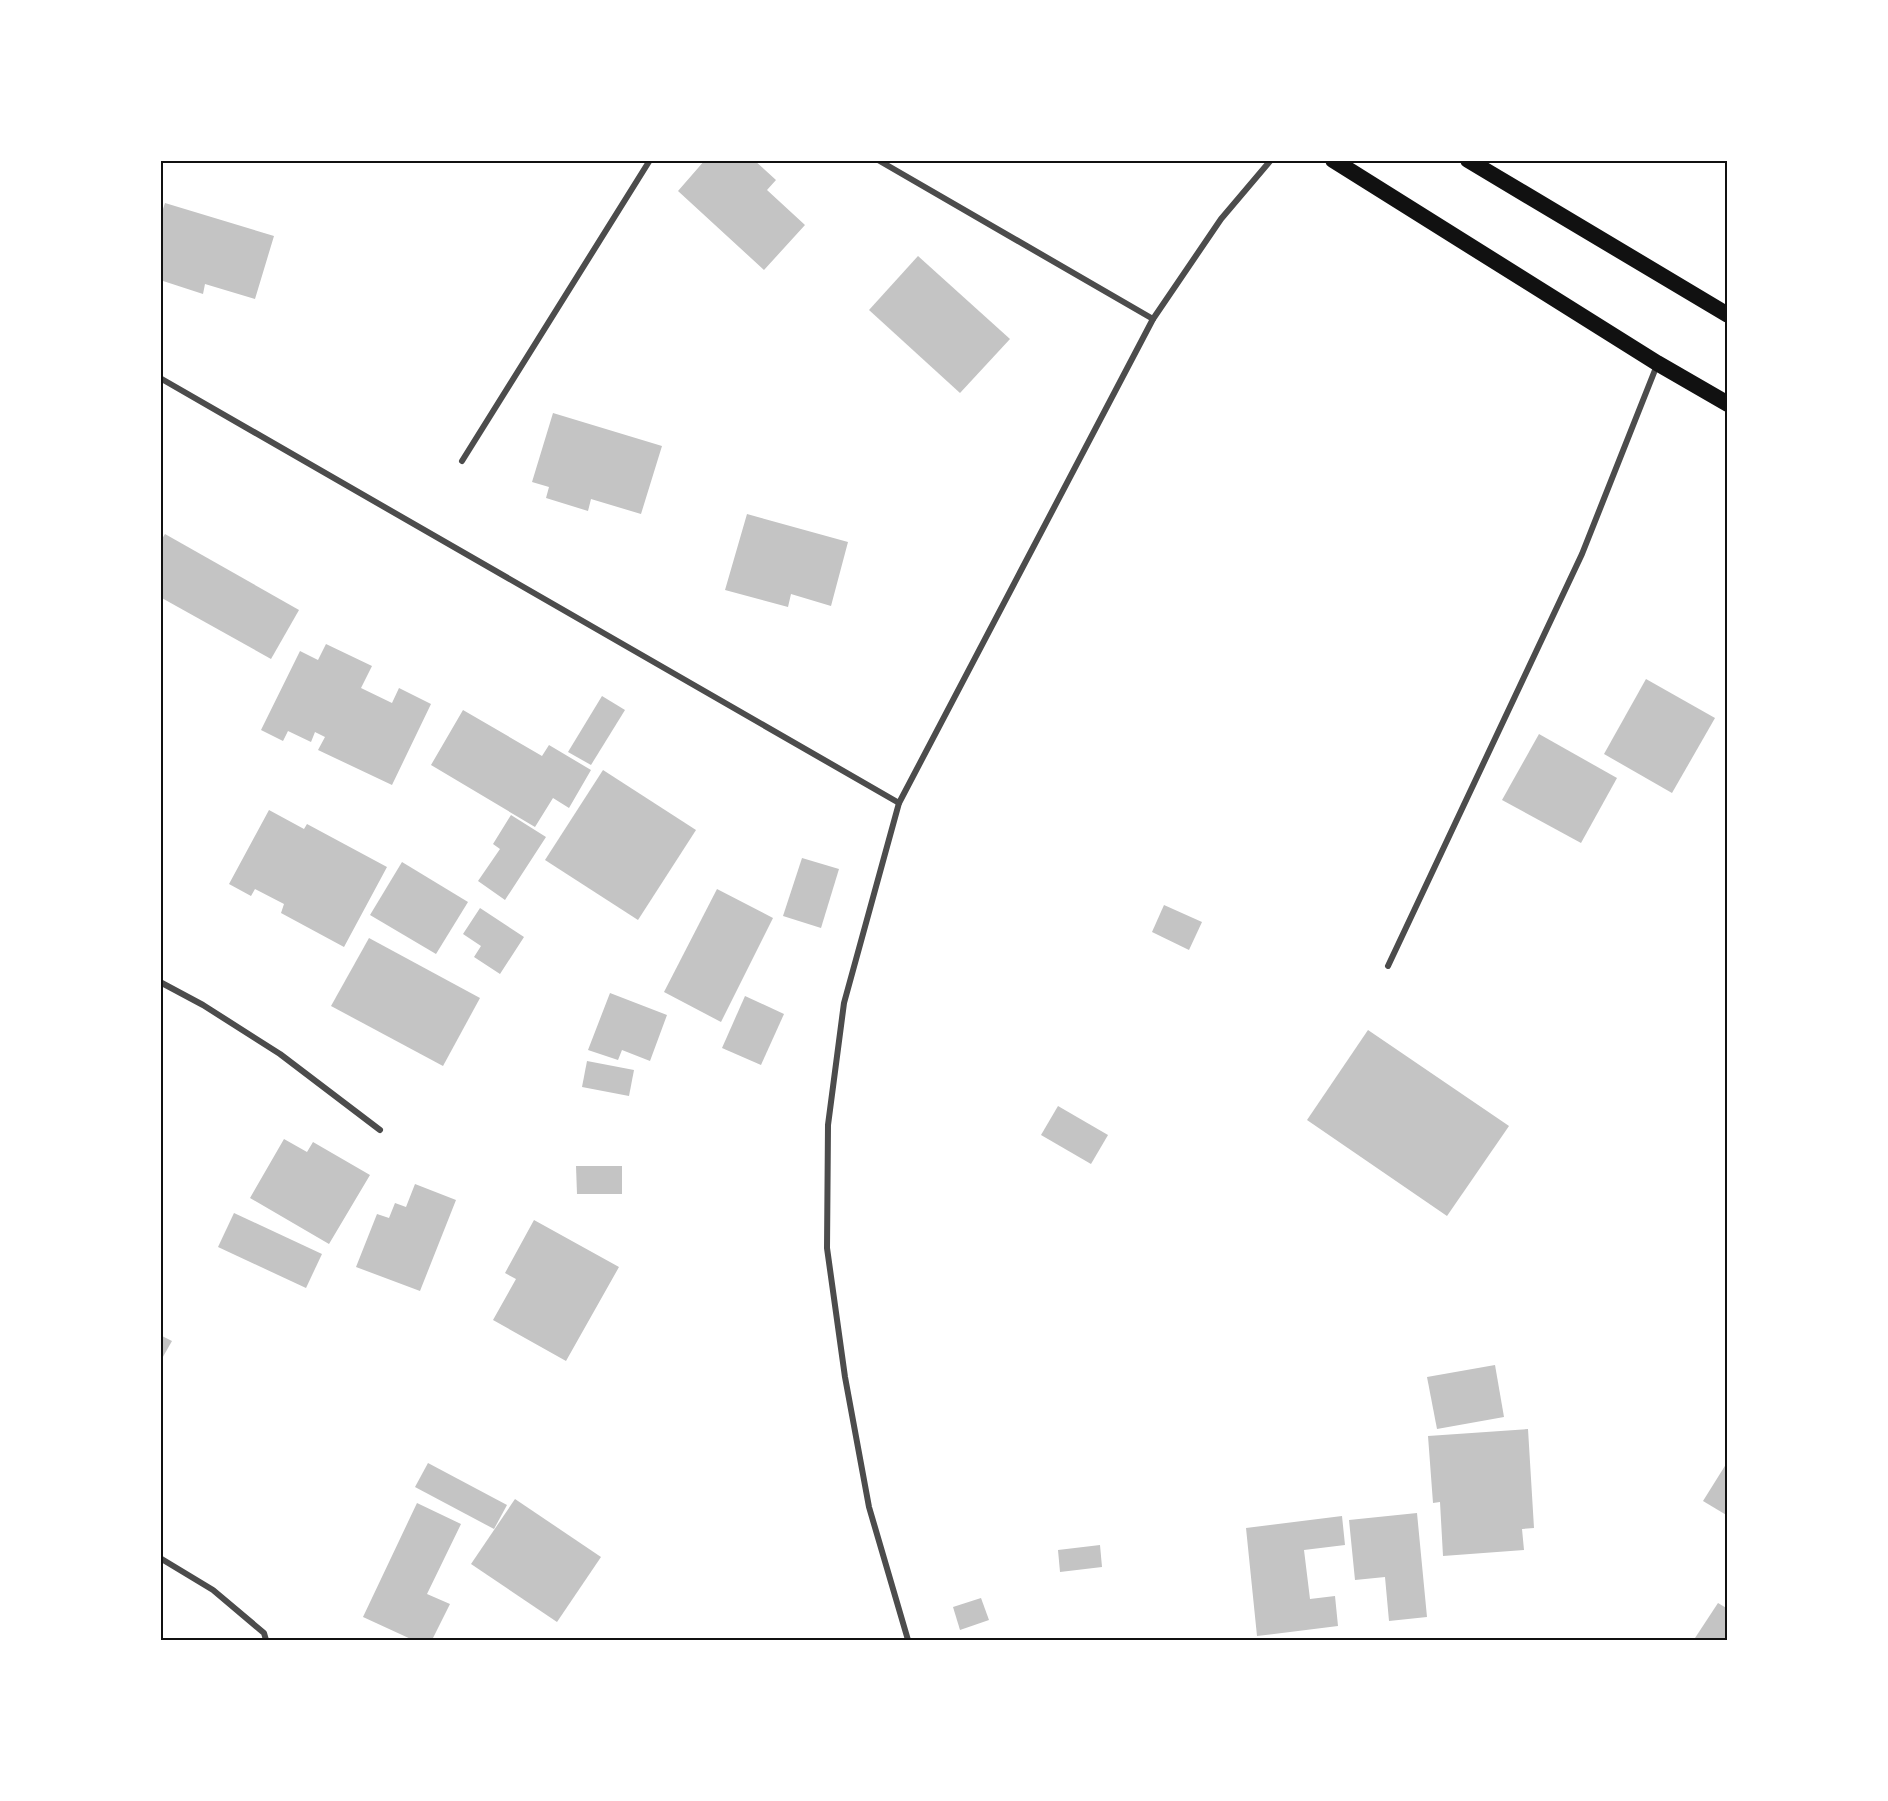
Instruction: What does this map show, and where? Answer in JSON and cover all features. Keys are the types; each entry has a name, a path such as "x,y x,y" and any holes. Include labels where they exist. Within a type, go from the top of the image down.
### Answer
{"highway":[{"path":"1333,160 1657,363 1728,404"},
{"path":"1468,160 1728,315"}],"street":[{"path":"462,461 650,160"},
{"path":"878,160 1153,320"},
{"path":"908,1641 869,1507 844,1377 827,1248 828,1125 844,1003 899,803 1153,320 1221,219 1271,160"},
{"path":"1388,966 1582,554 1657,363"},
{"path":"160,378 428,530 899,803"},
{"path":"160,982 203,1005 279,1054 380,1130"},
{"path":"160,1558 213,1590 264,1633 266,1641"}],"building":[{"path":"705,160 754,160 776,180 767,190 805,225 764,270 678,191"},
{"path":"165,203 274,236 255,299 205,284 203,294 160,280 163,271 160,270 160,218"},
{"path":"918,256 1010,339 960,393 869,310"},
{"path":"553,413 662,446 641,514 591,499 588,511 546,498 549,487 532,482"},
{"path":"747,514 848,542 831,606 791,594 788,607 725,590"},
{"path":"165,534 299,610 271,659 160,597 160,542"},
{"path":"326,644 372,666 361,688 392,703 399,688 431,704 392,785 318,750 325,737 315,732 311,742 288,731 283,741 261,730 300,651 318,660"},
{"path":"1646,679 1715,718 1672,793 1604,754"},
{"path":"602,696 625,710 591,765 568,752"},
{"path":"463,710 542,756 549,745 591,770 569,808 553,798 535,827 431,765"},
{"path":"1539,734 1617,778 1581,843 1502,800"},
{"path":"603,770 696,830 638,920 545,860"},
{"path":"269,810 304,829 307,824 387,867 344,947 281,913 284,904 255,889 251,896 229,884"},
{"path":"511,815 546,837 505,900 478,881 500,849 493,844"},
{"path":"802,858 839,869 821,928 783,916"},
{"path":"402,862 468,902 436,954 370,915"},
{"path":"717,889 773,918 721,1022 664,992"},
{"path":"1164,905 1202,922 1189,950 1152,932"},
{"path":"480,908 524,937 500,974 474,957 481,946 463,934"},
{"path":"369,938 480,998 443,1066 331,1006"},
{"path":"610,993 667,1015 650,1061 622,1050 618,1060 588,1050"},
{"path":"745,996 784,1014 761,1065 722,1048"},
{"path":"1368,1030 1509,1126 1447,1216 1307,1120"},
{"path":"587,1061 634,1070 629,1096 582,1087"},
{"path":"1058,1106 1108,1135 1091,1164 1041,1135"},
{"path":"284,1139 307,1152 313,1142 370,1175 329,1244 250,1198"},
{"path":"576,1166 622,1166 622,1194 577,1194"},
{"path":"415,1184 456,1200 420,1291 356,1267 377,1214 389,1218 395,1203 406,1207"},
{"path":"234,1213 322,1254 306,1288 218,1247"},
{"path":"534,1220 619,1267 566,1361 493,1320 516,1279 505,1273"},
{"path":"160,1335 172,1341 160,1362"},
{"path":"1495,1365 1504,1417 1437,1429 1427,1377"},
{"path":"1528,1429 1534,1528 1522,1529 1524,1550 1443,1556 1440,1502 1433,1503 1428,1436"},
{"path":"1728,1461 1728,1516 1703,1501"},
{"path":"428,1463 507,1505 494,1529 415,1487"},
{"path":"515,1499 601,1557 557,1622 471,1564"},
{"path":"417,1503 461,1524 427,1594 450,1604 432,1640 413,1640 363,1617"},
{"path":"1417,1513 1427,1617 1389,1621 1385,1577 1355,1580 1349,1520"},
{"path":"1342,1516 1345,1545 1304,1550 1310,1599 1335,1596 1338,1626 1257,1636 1246,1528"},
{"path":"1100,1545 1102,1567 1060,1572 1058,1550"},
{"path":"981,1598 989,1620 960,1630 953,1607"},
{"path":"1718,1603 1728,1609 1728,1640 1695,1638"}]}
